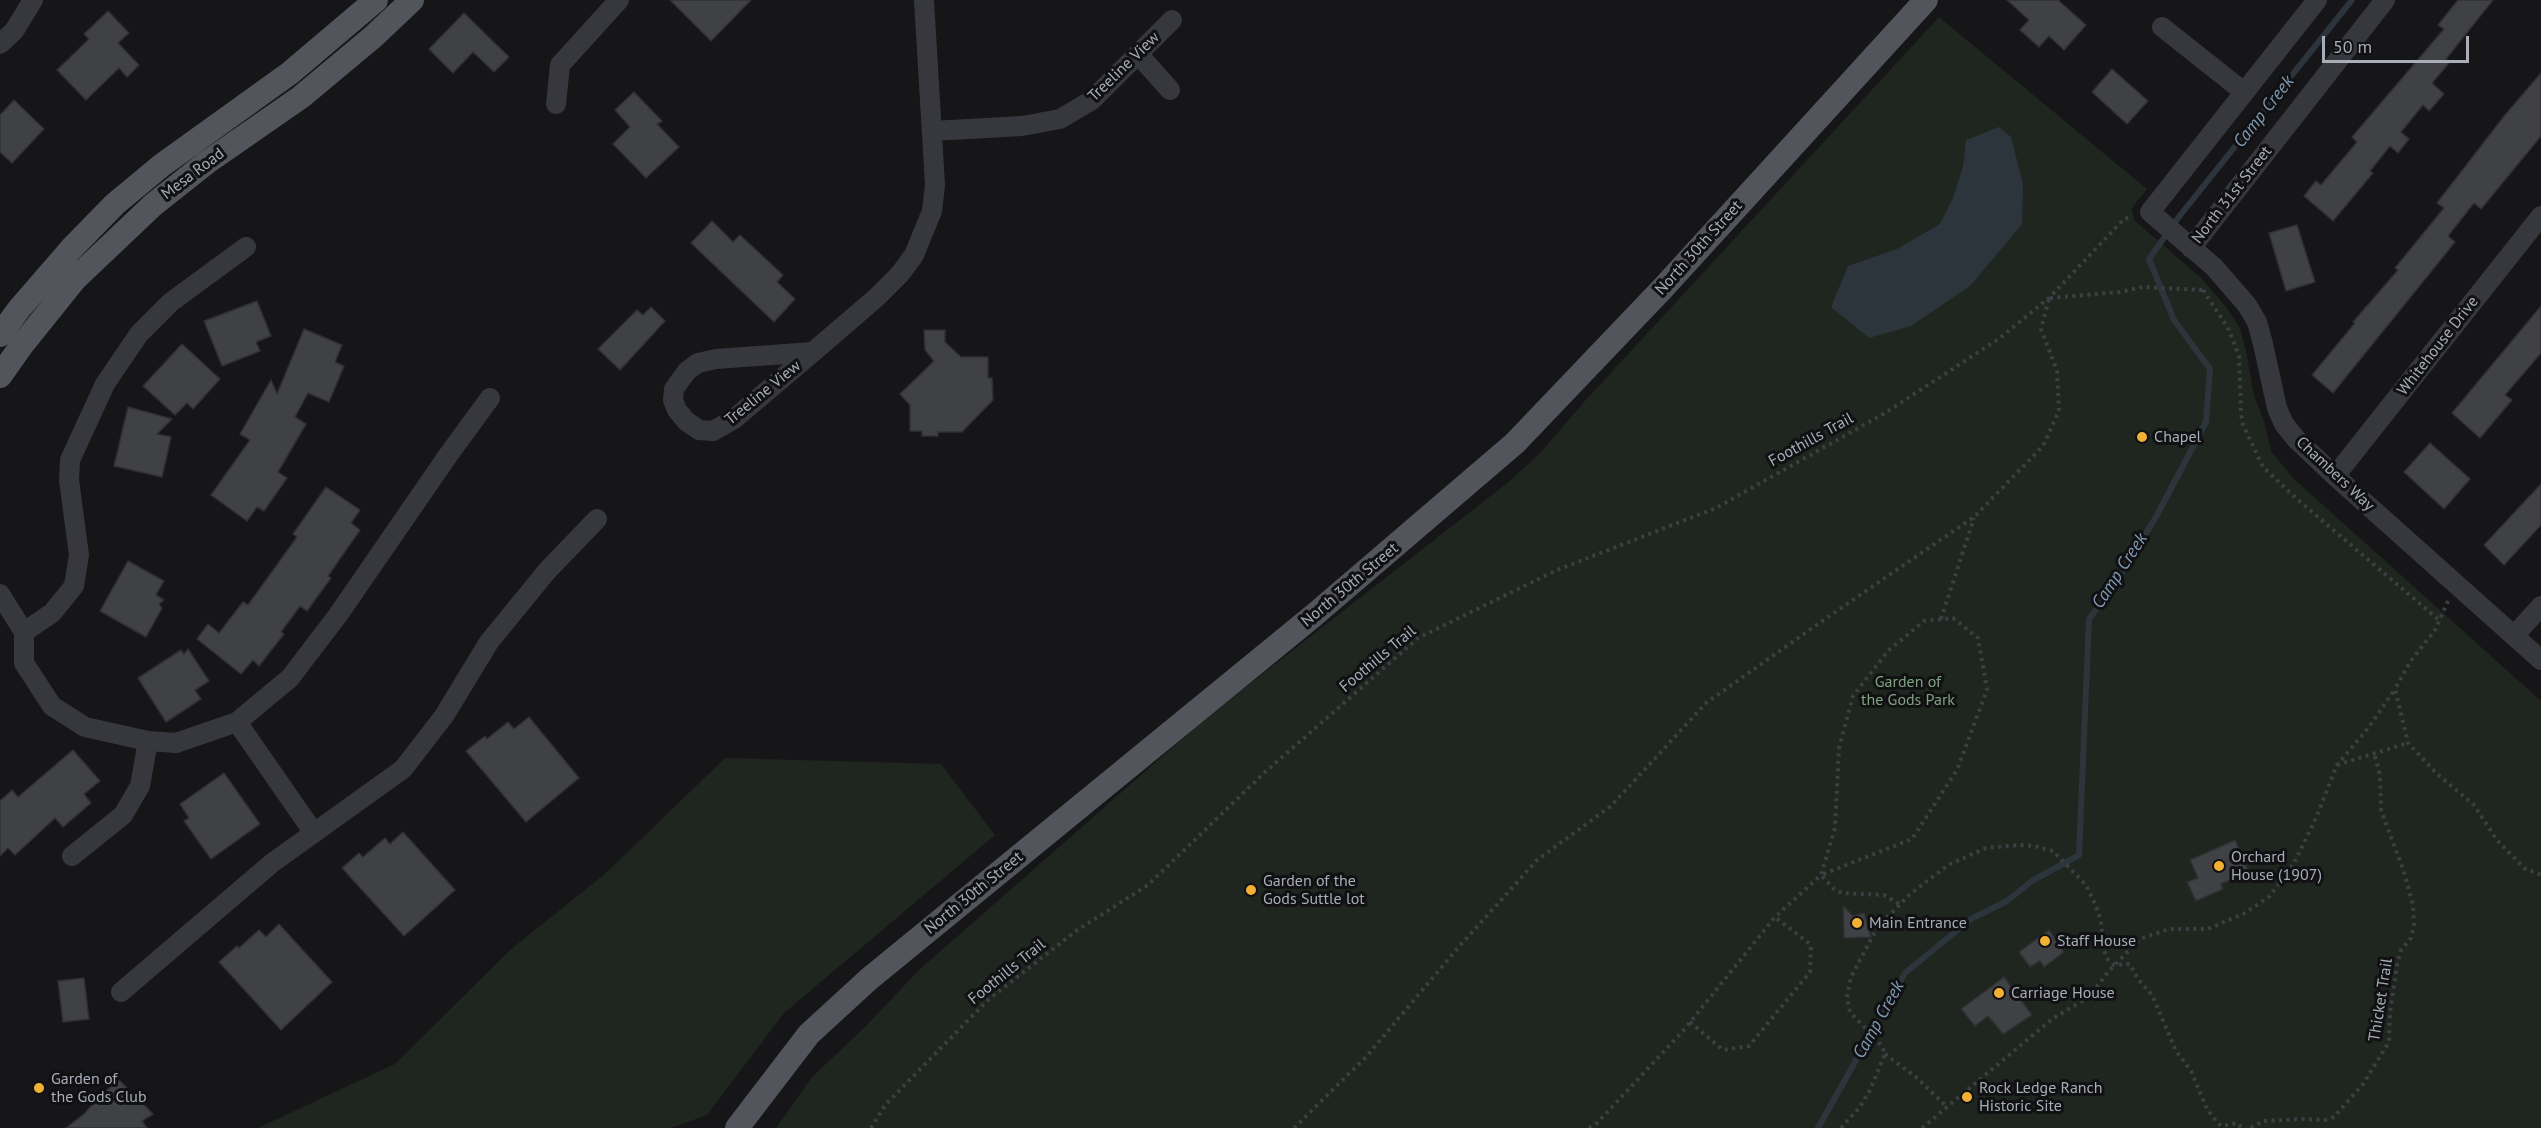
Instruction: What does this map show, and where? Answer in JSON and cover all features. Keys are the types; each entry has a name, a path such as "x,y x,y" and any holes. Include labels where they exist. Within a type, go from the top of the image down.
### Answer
{"main road":[{"name":"Mesa Road","path":"0,335 19,309 71,249 115,204 162,165 290,73 376,0"},
{"name":"Mesa Road","path":"0,376 75,279 135,220 206,163 301,97 374,36 412,0"},
{"name":"North 30th Street","path":"737,1128 809,1034 868,979 1313,616 1515,443 1663,288 1926,0"}],"street":[{"path":"0,44 14,31 33,0"},
{"path":"556,104 560,65 619,0"},
{"name":"Treeline View","path":"813,352 716,359 698,363 687,371 674,389 673,400 677,410 686,421 699,430 713,431 734,419 813,352 877,297 900,274 914,255 932,211 935,185 924,0"},
{"path":"2150,212 2318,0"},
{"name":"North 31st Street","path":"2150,212 2191,248 2385,0"},
{"name":"Treeline View","path":"932,131 1022,126 1060,119 1092,100 1172,20"},
{"path":"2162,27 2244,92"},
{"path":"1138,54 1170,90"},
{"name":"Whitehouse Drive","path":"2335,476 2541,216"},
{"path":"24,632 52,613 74,586 79,555 69,480 70,460 105,384 139,334 171,302 246,247"},
{"name":"Chambers Way","path":"2191,248 2214,267 2247,304 2257,322 2272,390 2284,424 2296,439 2541,660"},
{"path":"2,602 24,632 24,663 52,706 85,727 148,741 176,743 237,722 290,678 338,615 490,398"},
{"path":"122,992 272,863 403,769 444,716 489,642 547,571 597,519"},
{"path":"2514,636 2541,606"},
{"path":"237,722 314,833"},
{"path":"72,856 123,815 140,786 148,741"}],"path":[{"name":"Foothills Trail","path":"872,1128 886,1104 988,1000 1076,931 1148,885 1263,774 1418,638 1557,570 1716,508 1885,413 2000,338 2049,298 2124,219 2150,212"},
{"path":"2049,298 2110,293 2143,287 2203,290"},
{"name":"Foothills Trail","path":"1294,1128 1366,1057 1457,949 1537,860 1611,806 1706,703 1825,618 1974,517 2043,446 2059,411 2057,371 2041,329 2049,298"},
{"path":"1941,619 1974,517"},
{"path":"1922,1128 2052,1019 2089,997 2114,965 2140,939 2169,929 2208,929 2245,913 2270,896 2294,863 2316,818 2337,765 2369,727 2410,662 2435,630 2457,584"},
{"path":"1589,1128 1597,1123 1690,1022 1775,917 1821,875 1912,839 1957,770 1987,690 1978,638 1953,618 1923,621 1888,651 1853,696 1839,748 1835,828 1821,875"},
{"path":"2395,689 2408,743 2437,774 2473,804 2498,840 2524,868 2541,875"},
{"path":"2337,765 2408,743"},
{"name":"Thicket Trail","path":"2251,1128 2263,1121 2325,1120 2334,1117 2341,1112 2348,1100 2363,1084 2389,1042 2390,1013 2397,965 2401,950 2411,938 2414,925 2413,905 2404,872 2381,810 2380,775 2374,753"},
{"path":"1947,1107 1917,1077 1885,1054 1882,1046 1857,1022 1850,1012 1847,998 1851,976 1877,928 1899,904 1948,865 1986,848 2034,846 2055,853 2086,885 2101,921 2103,948 2108,960 2114,965 2130,964 2138,980 2152,995 2176,1051 2191,1071 2207,1109 2216,1121 2221,1126 2237,1123 2242,1128"},
{"path":"1821,875 1842,894 1884,895 1899,904"},
{"path":"1690,1022 1723,1050 1749,1046 1810,972 1811,945 1775,917"},
{"path":"1841,1128 1860,1107 1885,1054"},
{"path":"1930,1128 1932,1120"}],"green space":[{"name":"Garden of the Gods Park","path":"1939,17 2147,189 2132,208 2134,220 2201,278 2227,308 2240,328 2254,396 2264,421 2271,451 2293,478 2541,701 2541,1128 776,1128 812,1077 865,1027 919,970 1206,718 1511,480 1542,451 1584,402"},
{"path":"725,758 941,764 995,835 784,1013 707,1115 671,1128 258,1128 395,1064 510,950 606,873"}],"shaded area":[{"path":"1999,127 2011,137 2023,184 2022,224 1970,286 1911,326 1869,338 1831,307 1848,266 1897,249 1940,224 1953,198 1963,167 1966,140"}],"building":[{"path":"670,0 751,0 711,41"},
{"path":"2007,0 2058,0 2086,25 2064,50 2049,36 2039,47 2020,30 2029,20"},
{"path":"2458,0 2493,0 2446,59 2450,62 2432,83 2444,94 2429,111 2423,105 2401,132 2409,139 2398,153 2390,146 2370,171 2373,173 2333,221 2304,196 2316,181 2321,185 2357,142 2352,137 2444,29 2438,25"},
{"path":"108,11 129,33 118,43 139,65 127,77 119,68 86,100 57,70 89,39 84,34"},
{"path":"464,13 509,57 494,72 473,52 453,73 429,49"},
{"path":"2112,69 2148,101 2127,124 2092,92"},
{"path":"2541,73 2541,136 2481,209 2474,203 2448,236 2455,242 2333,393 2312,375 2355,323 2353,322 2398,270 2395,268 2444,208 2437,203 2505,115"},
{"path":"634,92 662,121 657,124 679,147 646,178 613,144 630,127 615,110"},
{"path":"14,100 44,129 12,163 0,152 0,115"},
{"path":"712,221 733,242 740,235 783,275 777,282 795,299 774,322 691,243"},
{"path":"2297,225 2315,282 2286,291 2269,233"},
{"path":"257,301 271,336 256,342 260,351 222,366 204,321"},
{"path":"2541,306 2541,353 2505,395 2512,400 2480,438 2452,413"},
{"path":"651,307 665,321 620,370 598,349 637,310 643,315"},
{"path":"304,329 342,345 335,362 344,366 329,402 308,393 295,417 306,424 278,472 287,478 264,511 257,507 247,521 211,495 250,440 240,434 271,380 277,394"},
{"path":"924,330 945,330 945,342 961,357 988,357 988,378 992,378 993,400 962,432 938,432 938,436 922,436 922,431 910,431 910,405 900,394 934,361 925,350"},
{"path":"182,344 220,379 193,409 187,403 175,415 143,386"},
{"path":"128,407 172,419 157,434 171,437 162,477 114,466"},
{"path":"2430,443 2470,479 2444,509 2404,472"},
{"path":"2541,484 2541,525 2504,565 2484,545"},
{"path":"326,487 360,510 351,523 360,530 328,576 331,578 307,611 300,606 281,632 284,634 259,666 253,660 241,674 197,639 208,624 219,633 243,602 248,605 297,537 293,534"},
{"path":"128,561 164,581 156,595 164,600 159,604 162,608 146,637 100,611"},
{"path":"188,649 209,681 195,690 201,699 166,722 138,678 181,650 184,654"},
{"path":"529,717 579,778 526,822 466,751 485,736 487,739 508,722 514,729"},
{"path":"73,750 100,781 84,794 91,803 63,827 55,818 15,855 8,848 0,856 0,801 12,790 18,797"},
{"path":"224,773 260,824 211,859 184,821 189,818 180,804"},
{"path":"403,832 455,890 404,936 342,868 359,853 363,857 385,838 390,844"},
{"name":"Orchard House (1907)","path":"2235,840 2249,872 2221,884 2223,889 2196,901 2187,882 2198,878 2190,860"},
{"name":"Main Entrance","path":"1843,906 1853,916 1864,913 1871,937 1844,938"},
{"path":"279,924 332,982 281,1030 219,962 259,930 266,937"},
{"name":"Staff House","path":"2049,930 2064,952 2044,967 2040,961 2030,967 2019,952"},
{"name":"Carriage House","path":"2004,977 2032,1015 2003,1034 1988,1016 1975,1026 1961,1009"},
{"path":"84,978 89,1019 63,1022 58,981"},
{"path":"119,1080 153,1114 142,1121 147,1128 66,1128 84,1114"}],"waterway":[{"name":"Camp Creek","path":"1818,1128 1905,973 1971,919 2007,901 2032,881 2079,855 2089,619 2113,587 2156,517 2206,422 2210,369 2174,320 2149,259 2178,218 2352,0"}],"place":[{"name":"Chapel","path":"2142,437"},
{"name":"Orchard House (1907)","path":"2219,866"},
{"name":"Garden of the Gods Suttle lot","path":"1251,890"},
{"name":"Main Entrance","path":"1857,923"},
{"name":"Staff House","path":"2045,941"},
{"name":"Carriage House","path":"1999,993"},
{"name":"Garden of the Gods Club","path":"39,1088"},
{"name":"Rock Ledge Ranch Historic Site","path":"1967,1097"}]}
